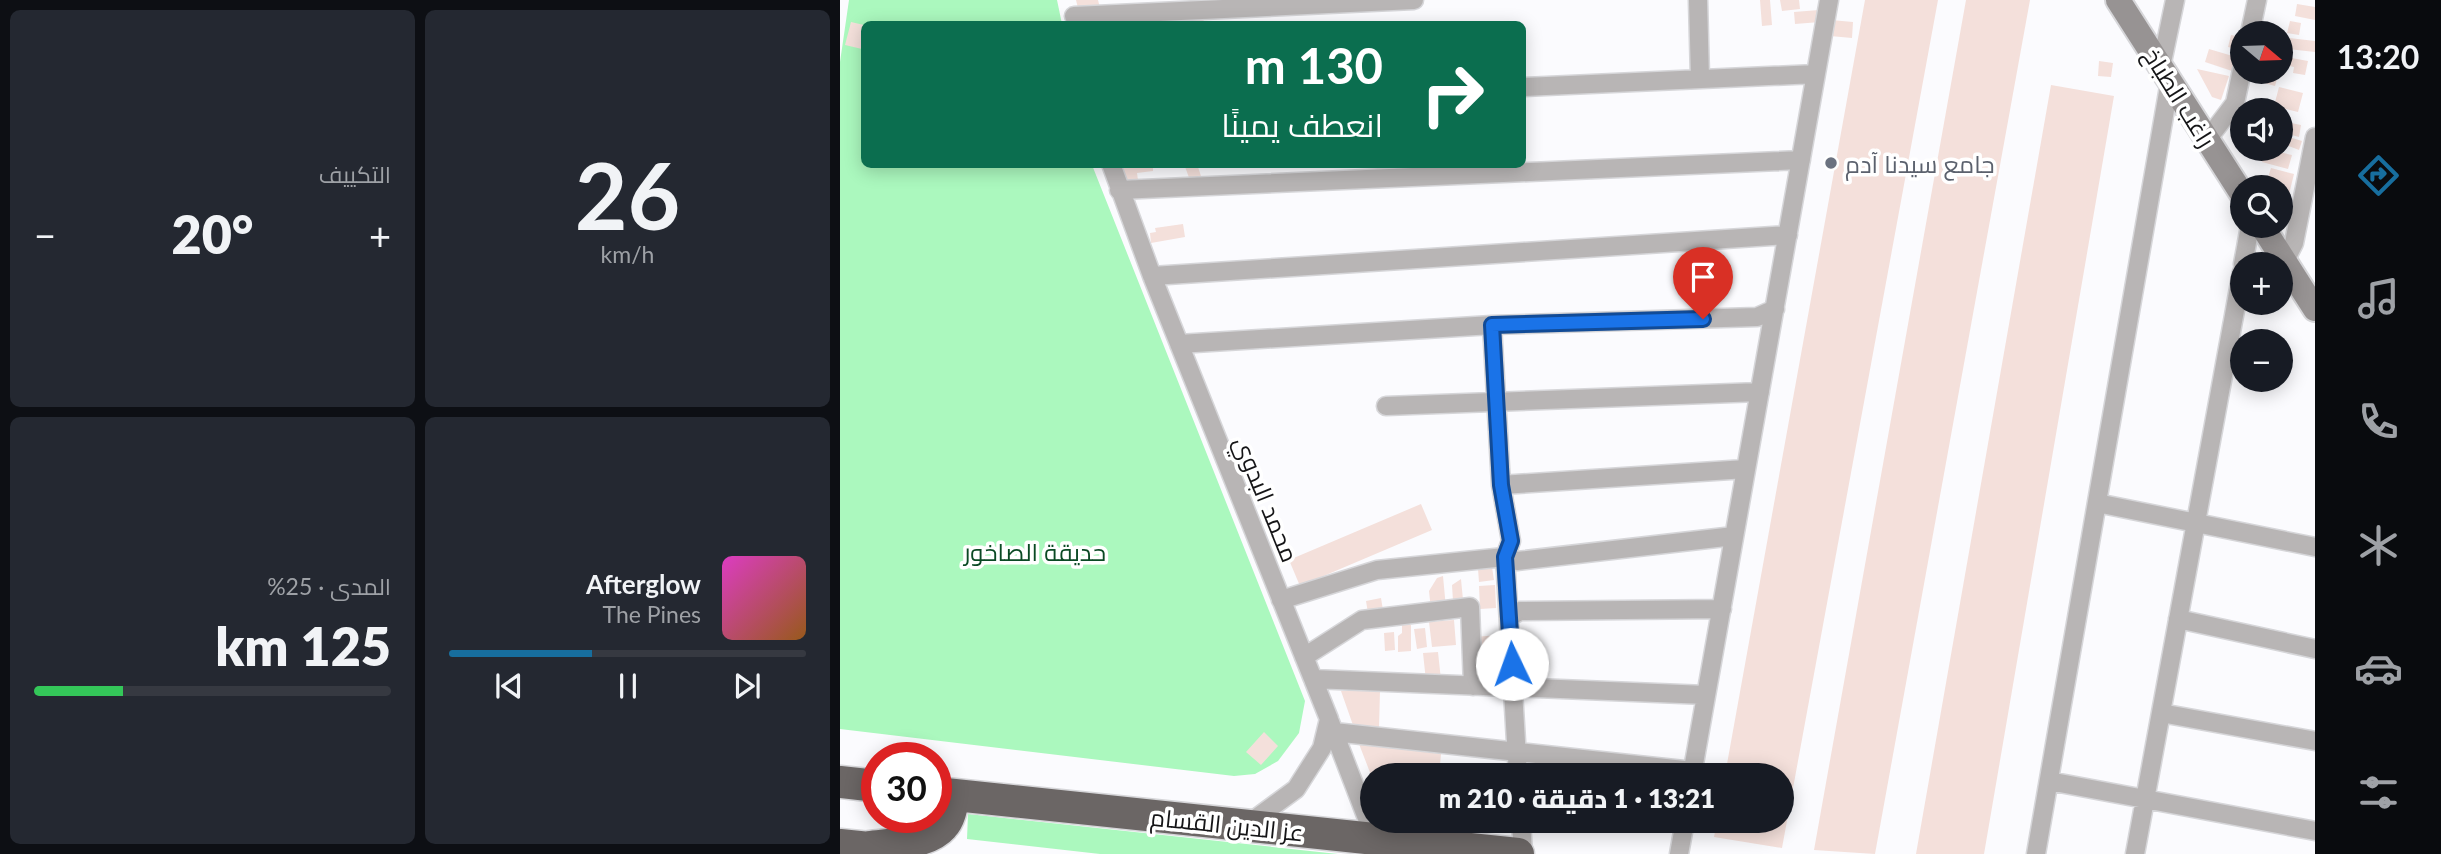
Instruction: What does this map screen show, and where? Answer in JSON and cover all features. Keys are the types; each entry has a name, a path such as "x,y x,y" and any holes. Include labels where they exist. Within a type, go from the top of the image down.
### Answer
{"highway":[{"path":"840,782 861,784"},
{"name":"عز الدين القسام","path":"952,795 1518,854"},
{"path":"872,849 910,841 931,833"},
{"path":"872,849 921,854"}],"main road":[{"name":"راغب الطباخ","path":"2118,0 2230,175"},
{"path":"2293,274 2315,309"}],"street":[{"path":"1073,13 1414,0"},
{"path":"1698,0 1700,78"},
{"path":"1695,763 1829,0"},
{"path":"2036,854 2097,503 2175,0"},
{"path":"2253,21 2257,0"},
{"path":"1526,87 1816,74"},
{"path":"2207,140 2235,103 2239,84"},
{"path":"2290,252 2294,243 2315,137"},
{"path":"1119,190 1801,160"},
{"name":"محمد البدوي","path":"1112,168 1375,839"},
{"path":"1152,275 1788,235"},
{"path":"1179,344 1492,325 1756,317 1775,309"},
{"path":"2135,854 2234,315"},
{"path":"1492,325 1501,485 1511,541 1505,557 1517,763"},
{"path":"1386,406 1760,392"},
{"path":"1501,485 1746,469"},
{"path":"2097,503 2315,547"},
{"path":"1282,600 1377,570 1505,557 1517,561 1734,536"},
{"path":"1304,657 1362,620 1470,607 1473,686"},
{"path":"1509,617 1520,611 1722,609"},
{"path":"2178,619 2315,649"},
{"path":"1313,679 1706,695"},
{"path":"2161,713 2315,741"},
{"path":"1246,826 1296,789 1322,748 1331,726 1609,763"},
{"path":"2049,781 2315,831"},
{"path":"1522,833 1523,854"},
{"path":"1679,854 1683,833"}],"green space":[{"name":"حديقة الصاخور","path":"849,0 1057,0 1061,21 861,21 861,168 1093,168 1305,701 1299,733 1278,761 1255,774 1234,776 840,729 840,62"},
{"path":"968,814 1338,854 1100,854 967,839"}],"building":[{"path":"1076,0 1098,0 1100,8 1079,12"},
{"path":"1760,0 1770,0 1772,25 1762,26"},
{"path":"1780,0 1799,0 1800,9 1782,11"},
{"path":"1865,0 1938,0 1794,783 1794,763 1727,763"},
{"path":"1966,0 2030,0 1875,854 1814,850"},
{"path":"2297,4 2315,7 2315,20 2295,16"},
{"path":"1819,10 1820,22 1795,24 1794,12"},
{"path":"1203,16 1204,21 1171,21 1170,19"},
{"path":"1831,20 1853,22 1852,38 1830,36"},
{"path":"851,22 861,24 861,49 845,45"},
{"path":"2293,22 2301,23 2299,35 2293,34"},
{"path":"2293,38 2315,41 2315,52 2293,50"},
{"path":"2209,49 2230,55 2230,70 2205,62"},
{"path":"2293,58 2308,61 2305,75 2293,73"},
{"path":"2099,61 2113,63 2111,77 2098,76"},
{"path":"2197,69 2229,76 2221,100 2212,97"},
{"path":"2051,85 2114,96 1984,854 1916,854"},
{"path":"2279,87 2303,93 2298,112 2293,111 2293,98 2276,98"},
{"path":"2293,123 2301,125 2299,137 2293,135"},
{"path":"2293,138 2302,141 2299,150 2293,148"},
{"path":"2262,161 2290,161 2288,169"},
{"path":"1124,168 1153,168 1153,171 1137,173 1138,180 1126,182"},
{"path":"1185,168 1198,168 1202,179 1191,183"},
{"path":"2271,168 2294,174 2293,178 2293,175 2269,175"},
{"path":"1183,224 1185,237 1151,243 1150,233 1156,232 1155,228"},
{"path":"1421,504 1432,530 1300,586 1289,560"},
{"path":"1492,567 1494,580 1479,582 1478,569"},
{"path":"1443,576 1446,608 1431,610 1429,591 1437,578"},
{"path":"1461,579 1463,600 1453,601 1452,585"},
{"path":"1495,585 1496,608 1480,609 1479,586"},
{"path":"1381,598 1383,610 1368,613 1366,601"},
{"path":"1454,620 1456,645 1432,647 1429,622"},
{"path":"1402,625 1411,625 1411,651 1398,652 1398,636 1402,633"},
{"path":"1425,628 1427,647 1417,649 1414,629"},
{"path":"1394,632 1395,650 1385,651 1384,633"},
{"path":"1499,635 1500,648 1475,650 1474,637"},
{"path":"1438,652 1441,680 1426,681 1423,653"},
{"path":"1501,653 1501,663 1472,665 1475,654"},
{"path":"1341,691 1380,691 1379,728 1354,728"},
{"path":"1264,732 1278,746 1261,765 1246,752"},
{"path":"1359,744 1441,754 1440,763 1366,763"},
{"path":"1715,833 1785,833 1782,848 1714,837"}],"place":[{"name":"جامع سيدنا آدم","path":"1831,163"}],"route":[{"path":"1512,664 1505,557 1511,541 1501,485 1492,325 1703,319"}]}
